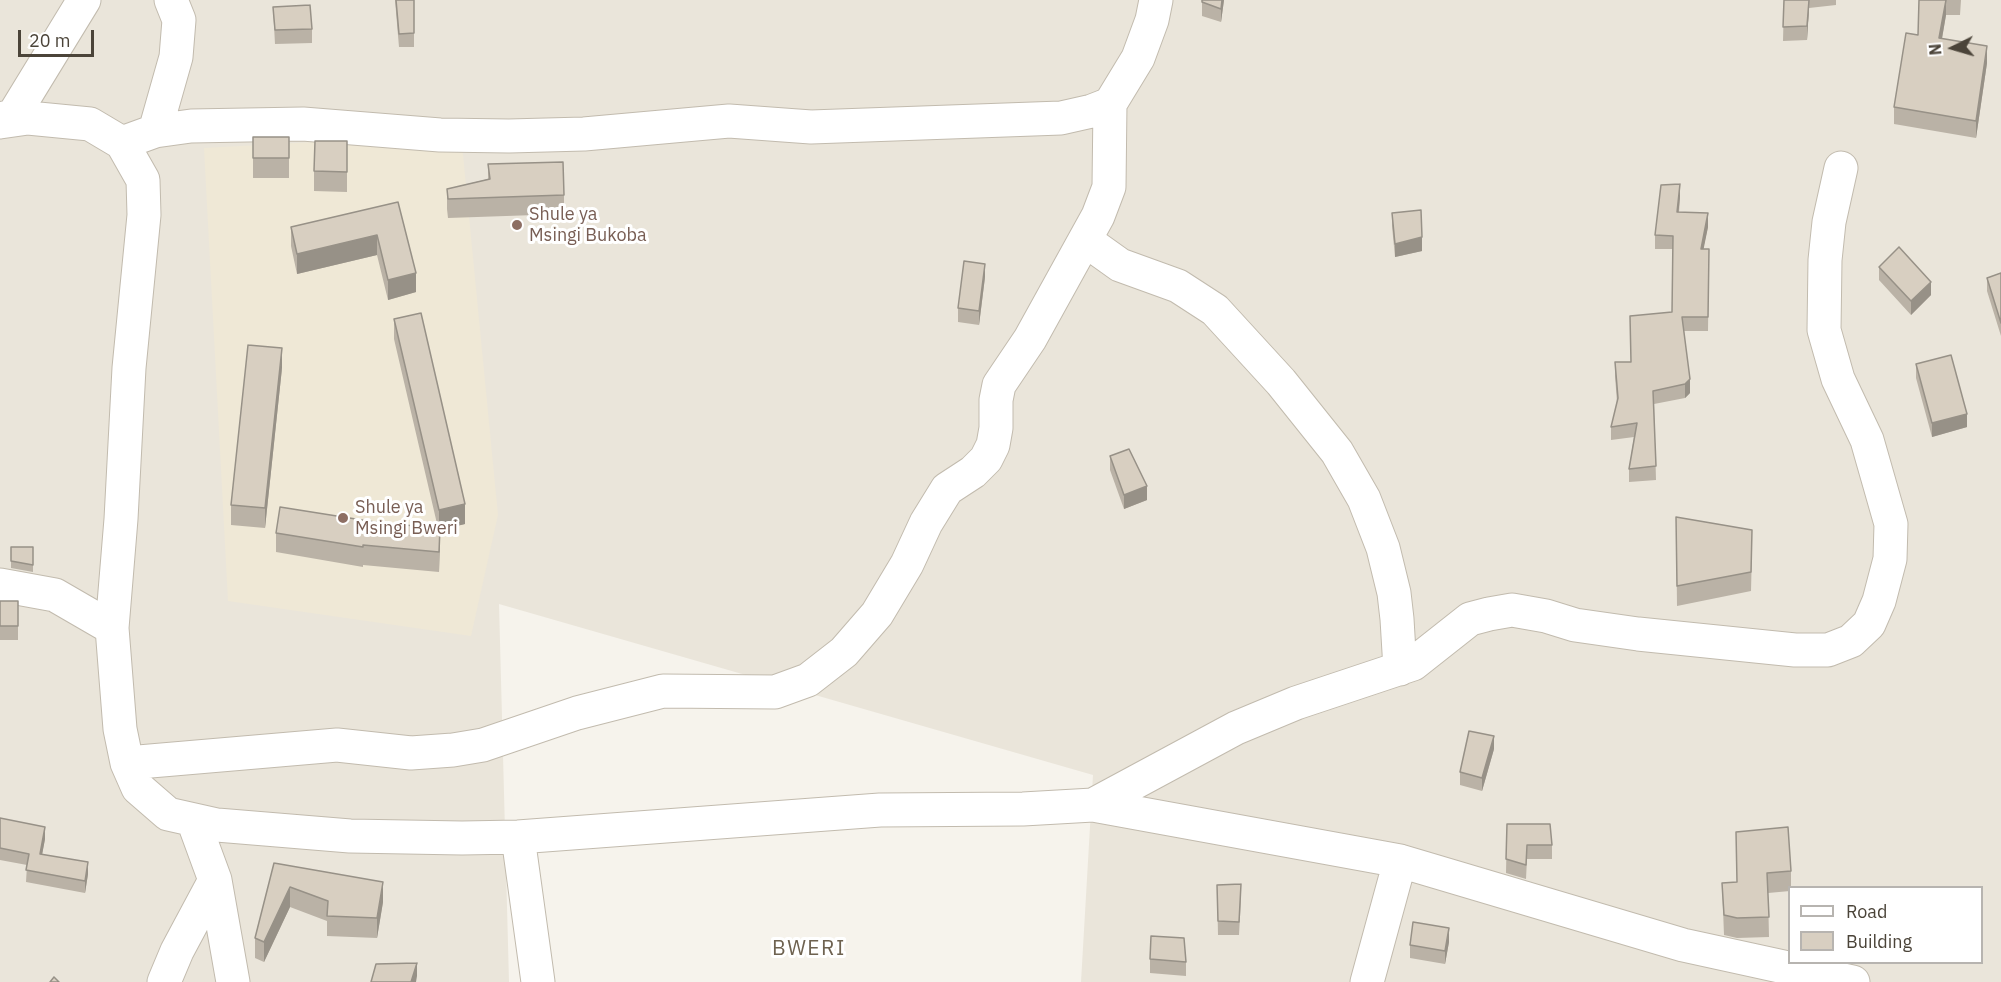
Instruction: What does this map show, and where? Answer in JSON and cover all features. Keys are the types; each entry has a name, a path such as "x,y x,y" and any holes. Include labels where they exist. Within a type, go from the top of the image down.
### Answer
{"street":[{"path":"84,0 3,114 90,124 122,143 143,180 144,215 129,368 121,519 112,628 120,729 127,764 138,788 168,814 217,825 350,836 518,837 880,810 1023,809 1092,805 1400,861 1683,945 1853,982"},
{"path":"155,130 176,57 179,20 171,0"},
{"path":"127,764 337,745 411,753 453,750 483,745 577,712 663,691 775,692 808,680 844,651 877,614 947,489 973,472 986,459 994,437 999,385 1030,339 1098,216 1108,187 1110,104 1138,58 1152,20 1156,0"},
{"path":"122,143 155,130 191,126 303,124 440,135 509,136 585,134 729,121 811,128 1061,118 1110,104"},
{"path":"1092,805 1236,728 1307,699 1413,664 1470,620 1489,614 1512,610 1546,616 1575,625 1638,634 1795,650 1828,650 1851,641 1869,624 1879,601 1890,559 1891,524 1867,440 1838,380 1824,330 1825,260 1829,222 1841,168"},
{"path":"1085,240 1120,265 1178,285 1215,310 1281,382 1337,452 1364,499 1383,548 1395,601 1400,669"},
{"path":"0,585 55,595 112,628"},
{"path":"193,820 215,880 233,982"},
{"path":"518,837 538,982"},
{"path":"1367,982 1400,861"},
{"path":"164,982 177,951 215,880"}],"shaded area":[{"path":"0,0 2001,0 2001,982 1081,982 1093,775 499,604 509,982 0,982"},
{"path":"461,134 498,515 471,636 228,601 204,148"}],"building":[{"path":"396,0 414,0 414,33 399,34"},
{"path":"1202,0 1222,0 1221,9 1202,2"},
{"path":"1784,0 1809,0 1807,26 1783,27"},
{"path":"1919,0 1946,0 1939,38 1987,46 1976,121 1894,107 1906,33 1918,35"},
{"path":"310,5 312,29 275,30 273,7"},
{"path":"253,137 289,137 289,158 253,158"},
{"path":"315,141 347,141 347,172 314,171"},
{"path":"563,162 564,195 448,199 447,189 490,179 488,164"},
{"path":"1680,184 1677,212 1708,213 1701,249 1709,249 1708,317 1682,317 1690,379 1685,384 1653,391 1656,466 1629,469 1637,423 1611,427 1618,398 1615,362 1631,362 1630,316 1672,312 1673,236 1655,235 1661,185"},
{"path":"398,202 416,273 388,280 377,235 297,254 291,227"},
{"path":"1421,210 1422,237 1395,244 1392,213"},
{"path":"1899,247 1931,282 1911,301 1879,267"},
{"path":"964,261 985,264 979,311 958,308"},
{"path":"2001,273 2001,323 1987,278"},
{"path":"421,313 465,504 439,510 394,319"},
{"path":"248,345 282,348 265,508 231,505"},
{"path":"1951,355 1967,414 1932,423 1916,364"},
{"path":"1129,449 1147,486 1124,495 1110,456"},
{"path":"280,507 381,523 440,528 439,552 363,545 363,547 276,533"},
{"path":"1676,517 1752,530 1751,572 1677,586"},
{"path":"11,547 33,547 33,565 11,561"},
{"path":"0,601 18,601 18,626 0,626"},
{"path":"1469,731 1494,736 1482,778 1460,772"},
{"path":"0,818 45,827 40,854 88,862 85,881 26,870 29,854 0,848"},
{"path":"1507,824 1550,824 1552,845 1527,845 1526,865 1506,859"},
{"path":"1788,827 1791,871 1767,873 1769,917 1737,918 1724,915 1722,883 1737,882 1736,832"},
{"path":"274,863 383,882 377,918 327,916 328,901 290,887 264,942 255,938"},
{"path":"1241,884 1239,922 1218,921 1217,885"},
{"path":"1413,922 1449,928 1445,951 1410,945"},
{"path":"1151,936 1184,938 1186,962 1150,959"},
{"path":"417,963 411,982 371,982 376,964"}],"place":[{"name":"Shule ya Msingi Bukoba","path":"517,225"},
{"name":"Shule ya Msingi Bweri","path":"343,518"}],"district":[{"name":"BWERI","path":"809,949"}]}
